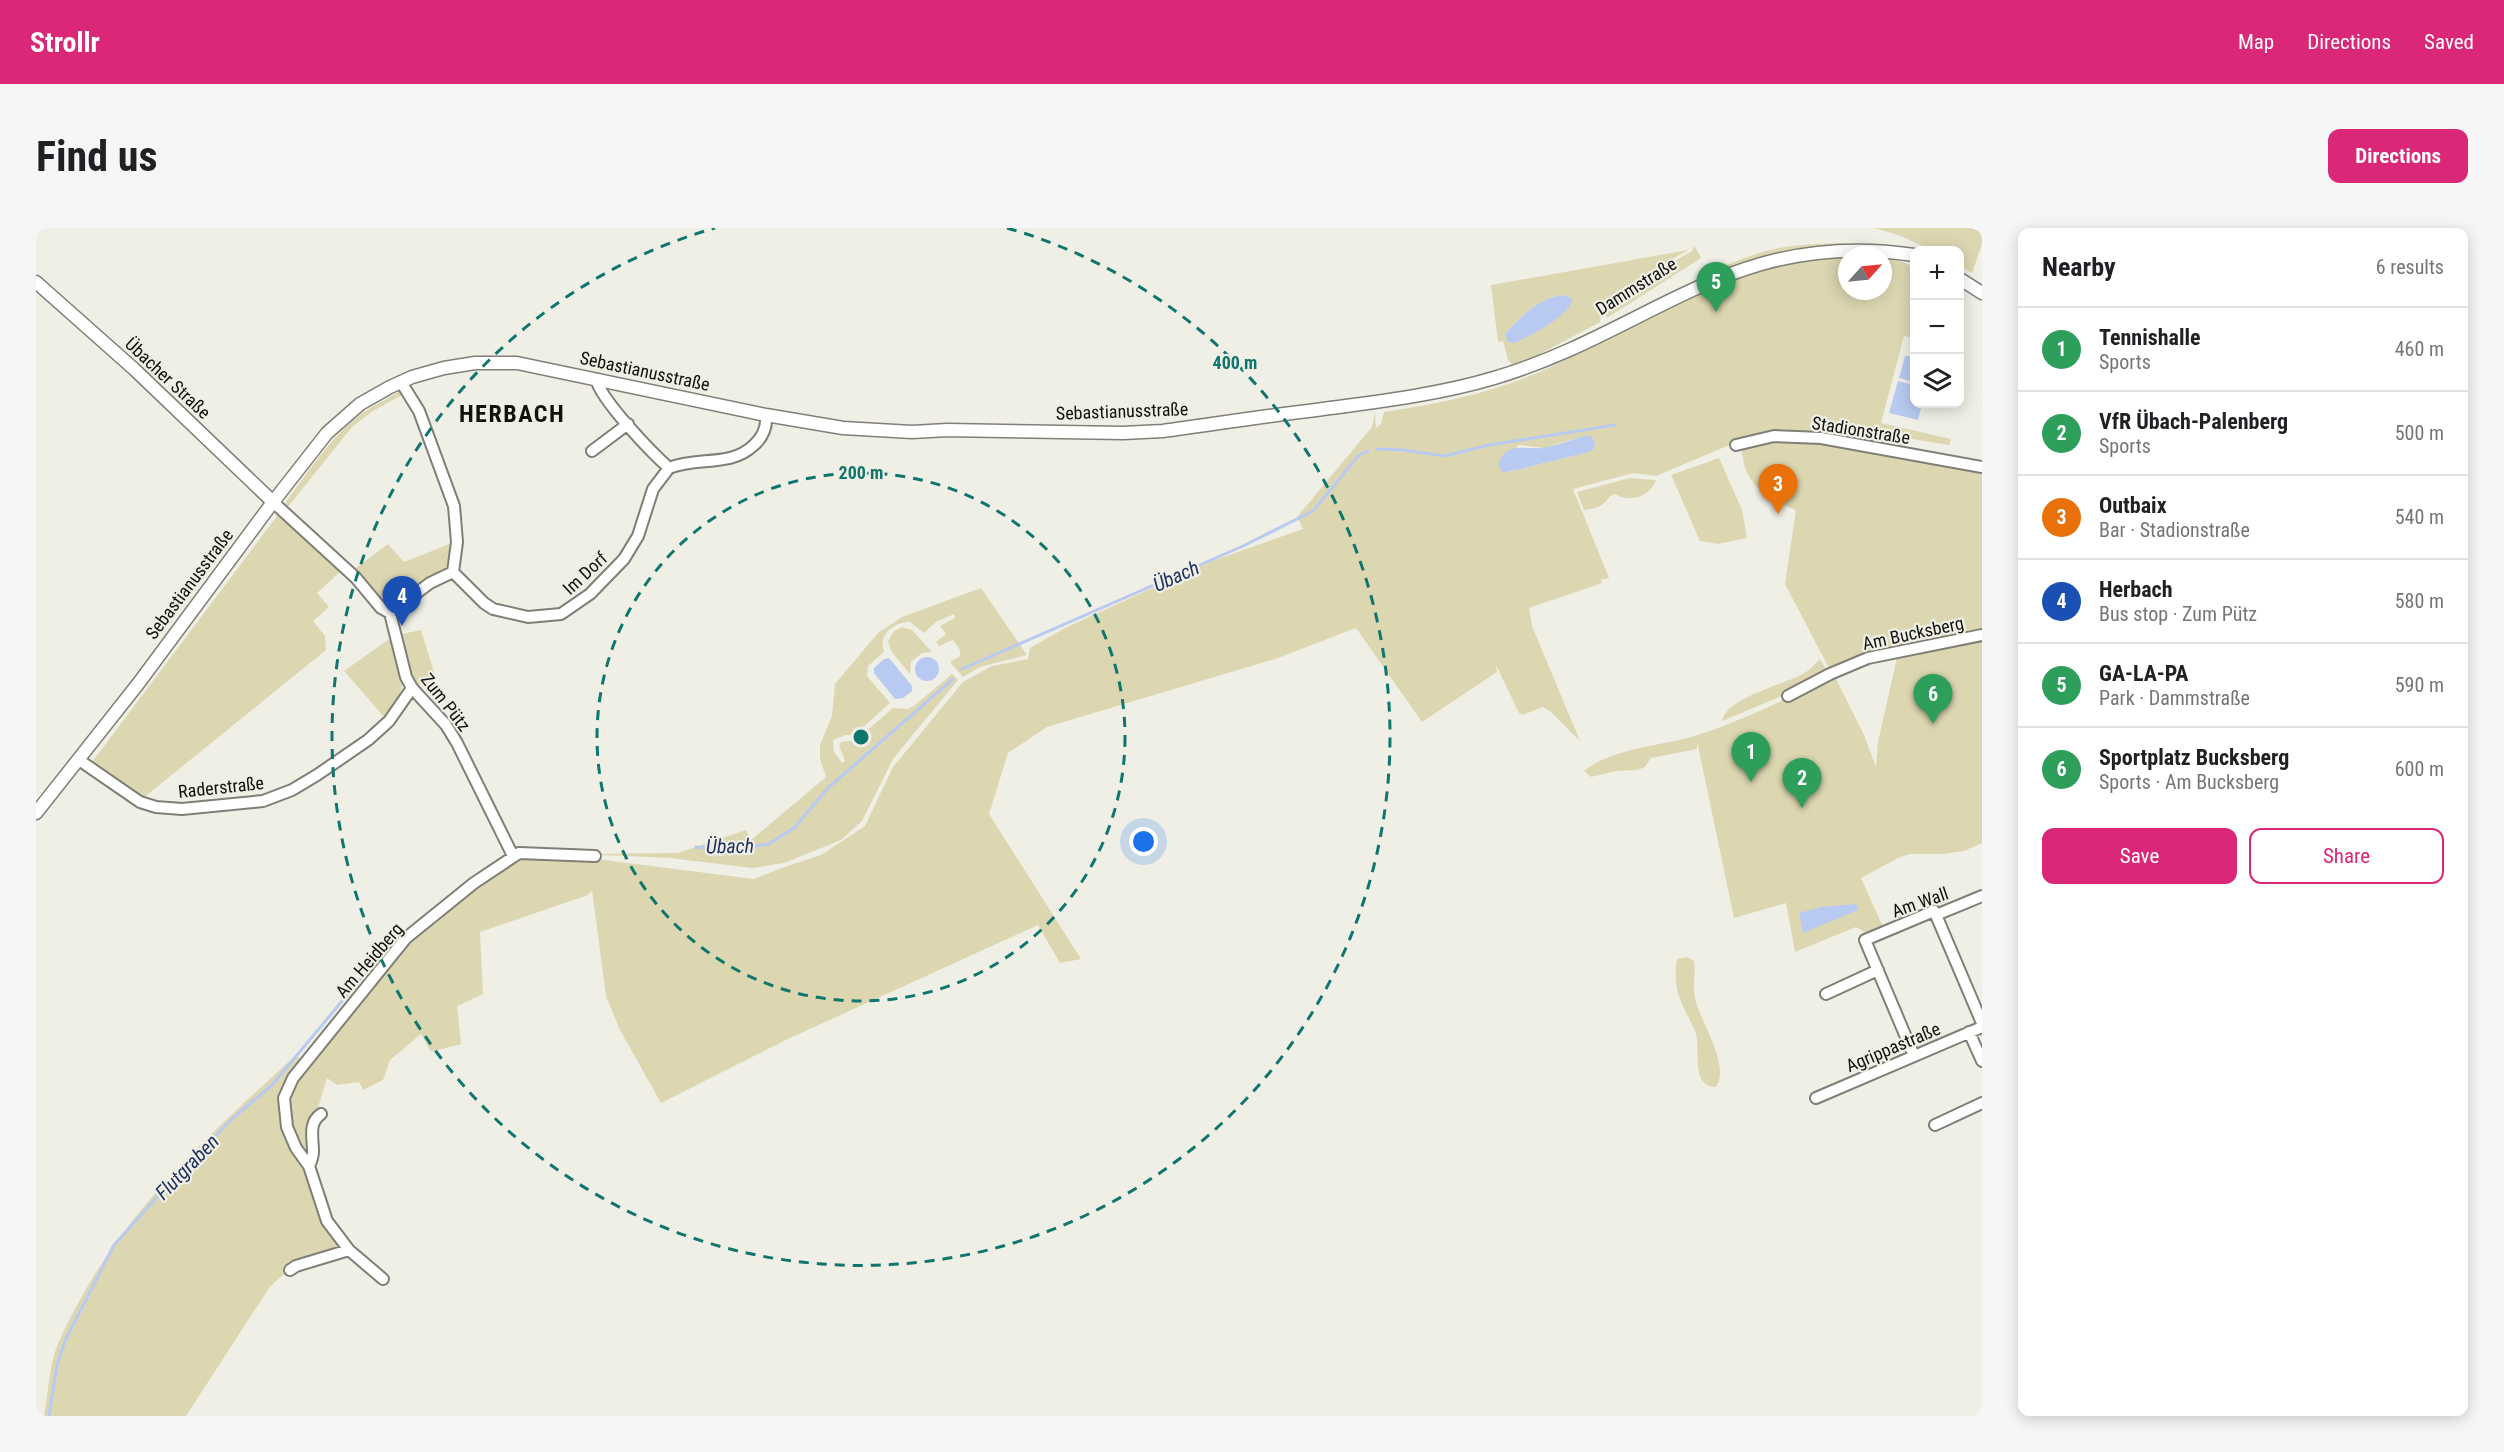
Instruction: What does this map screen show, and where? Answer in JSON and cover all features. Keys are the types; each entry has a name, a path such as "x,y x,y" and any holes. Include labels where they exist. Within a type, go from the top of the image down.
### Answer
{"street":[{"path":"1861,238 1910,254"},
{"name":"Übacher Straße","path":"36,282 134,369 273,502"},
{"path":"1964,282 1982,293"},
{"name":"Dammstraße","path":"1449,389 1495,378 1539,361 1605,326 1657,293"},
{"name":"Sebastianusstraße","path":"36,813 79,760 327,433 343,417 375,394 401,382 444,368 496,362 549,369 766,415 843,428 912,432 947,430 1123,433 1212,424 1449,389"},
{"path":"596,379 598,387 628,424 669,468 742,456 760,438 767,423 766,415"},
{"path":"273,502 356,578 381,608 390,613 430,583 453,572 457,542 454,506 419,411 401,382"},
{"path":"592,451 628,424"},
{"name":"Stadionstraße","path":"1736,445 1773,436 1821,438 1982,467"},
{"name":"Im Dorf","path":"453,572 493,609 528,617 561,614 583,600 624,559 638,536 653,489 669,468"},
{"name":"Zum Pütz","path":"390,613 406,677 412,688 437,714 457,743 513,856"},
{"name":"Am Bucksberg","path":"1788,696 1830,674 1869,658 1982,635"},
{"name":"Raderstraße","path":"79,760 140,802 156,807 182,809 263,801 309,780 368,740 388,721 412,688"},
{"path":"513,856 530,853 595,856"},
{"name":"Am Heidberg","path":"309,1166 291,1138 285,1119 284,1098 292,1078 406,938 474,883 513,856"},
{"name":"Am Wall","path":"1914,1056 1865,940 1934,910 1936,915 1982,896"},
{"path":"1936,915 1982,1025"},
{"path":"1826,994 1878,970"},
{"name":"Agrippastraße","path":"1816,1098 1982,1025"},
{"path":"1970,1032 1982,1061"},
{"path":"1935,1125 1982,1103"},
{"path":"321,1114 317,1116 312,1127 313,1152 309,1166 327,1221 349,1250 383,1279"},
{"path":"290,1270 296,1266 349,1250"}],"shaded area":[{"path":"1875,228 1971,228 1982,232 1982,244 1972,273 1964,268 1964,246 1922,246"},
{"path":"1843,243 1854,246 1838,246 1838,300 1892,300 1892,258 1910,265 1910,337 1904,336 1881,423 1951,439 1949,445 1900,437 1897,447 1783,429 1746,438 1656,476 1633,473 1573,489 1609,578 1601,580 1602,583 1529,608 1532,626 1580,741 1543,707 1523,715 1519,713 1496,665 1497,672 1422,722 1356,628 1278,658 1047,727 1008,753 989,814 1081,959 1060,963 1038,925 790,1038 661,1103 620,1030 606,996 592,890 588,895 480,932 483,994 457,1006 461,1044 431,1052 421,1034 390,1060 383,1080 363,1090 359,1082 337,1085 327,1078 310,1134 321,1192 314,1200 320,1217 346,1250 313,1259 295,1267 269,1288 186,1416 44,1416 54,1357 67,1324 110,1251 158,1190 211,1134 296,1055 304,1063 411,932 516,859 532,856 590,857 594,863 596,859 754,879 821,855 865,826 893,767 963,682 992,666 1028,659 1030,648 1067,627 1209,562 1303,529 1297,517 1372,427 1375,412 1376,428 1381,424 1384,412 1434,404 1482,392 1552,367 1718,269 1770,250 1797,245","holes":["1591,436 1595,443 1585,453 1503,473 1498,465 1519,445 1544,448"]},
{"path":"1694,245 1701,258 1607,318 1605,312 1608,309 1661,269 1692,251"},
{"path":"1688,250 1657,268 1602,310 1600,322 1521,364 1513,365 1508,360 1503,341 1498,342 1491,285","holes":["1564,295 1505,334 1539,304"]},
{"path":"400,391 404,394 373,411 352,427 287,508 286,502 339,434 365,412"},
{"path":"1786,437 1982,468 1982,631 1830,670 1785,584 1796,510 1775,501 1758,488 1747,472 1743,461 1742,449 1748,443"},
{"path":"1719,458 1742,510 1747,538 1718,544 1700,541 1671,475"},
{"path":"1630,478 1656,480 1649,491 1639,497 1627,498 1615,494 1599,506 1584,510 1577,492"},
{"path":"280,512 342,570 317,593 329,607 313,621 325,636 326,650 142,799 92,762"},
{"path":"452,543 449,564 445,569 404,597 391,591 385,593 380,599 353,570 388,544 404,562"},
{"path":"981,588 1027,655 980,667 963,677 950,662 960,656 960,650 953,640 939,646 936,642 946,634 940,626 955,618 954,614 936,622 924,633 910,622 898,624 888,631 883,640 884,652 868,666 867,676 890,703 854,735 845,735 833,740 834,752 842,763 845,761 839,745 841,742 856,740 893,708 907,709 914,706 952,674 958,680 893,759 862,821 841,840 784,863 752,868 670,858 581,854 678,853 746,830 751,840 826,777 820,759 820,745 832,716 835,684 878,633 902,617"},
{"path":"902,627 912,630 932,652 922,653 911,662 910,674 891,651 888,641 894,631"},
{"path":"421,630 434,672 417,687 411,676 402,634"},
{"path":"395,635 402,668 401,689 393,708 384,717 344,671"},
{"path":"1982,638 1982,843 1964,851 1943,854 1910,854 1861,878 1883,927 1868,934 1856,927 1795,952 1786,903 1734,918 1697,741 1697,749 1651,758 1645,767 1638,770 1616,771 1591,777 1584,771 1596,763 1623,752 1684,739 1733,722 1834,675 1864,735 1876,767 1878,742 1898,653"},
{"path":"1820,659 1827,671 1784,695 1722,721 1726,712 1734,705 1797,677 1812,668"},
{"path":"1687,957 1694,961 1695,998 1720,1067 1720,1078 1716,1087 1708,1085 1699,1073 1697,1038 1677,989 1677,959"}],"water":[{"path":"1564,295 1573,299 1570,306 1557,319 1521,340 1514,343 1508,342 1505,334 1524,315 1546,300"},
{"path":"1905,356 1910,356 1910,381 1899,378"},
{"path":"1898,381 1910,384 1910,408 1921,408 1918,420 1889,413"},
{"path":"1591,436 1595,443 1593,450 1503,473 1498,465 1506,452 1511,449 1547,447"},
{"path":"927,657 936,660 939,669 936,678 927,681 918,678 915,669 918,660"},
{"path":"889,658 912,686 912,691 903,698 895,699 874,673 874,668 884,659"},
{"path":"1856,904 1858,910 1803,933 1799,913 1821,907"}],"waterway":[{"name":"Übach","path":"1377,449 1445,456 1489,445 1615,425"},
{"name":"Übach","path":"962,669 1243,546 1313,511 1359,455 1368,451"},
{"name":"Übach","path":"696,847 727,850 769,844 795,827 828,788 953,679"},
{"name":"Flutgraben","path":"49,1416 57,1365 65,1341 114,1245 185,1166 233,1118 272,1085 383,952"}],"place":[{"name":"GA-LA-PA","path":"1716,312"},
{"name":"Outbaix","path":"1778,514"},
{"name":"Herbach","path":"402,626"},
{"name":"Sportplatz Bucksberg","path":"1933,724"},
{"name":"Tennishalle","path":"1751,782"},
{"name":"VfR Übach-Palenberg","path":"1802,808"}],"district":[{"name":"HERBACH","path":"512,414"}]}
